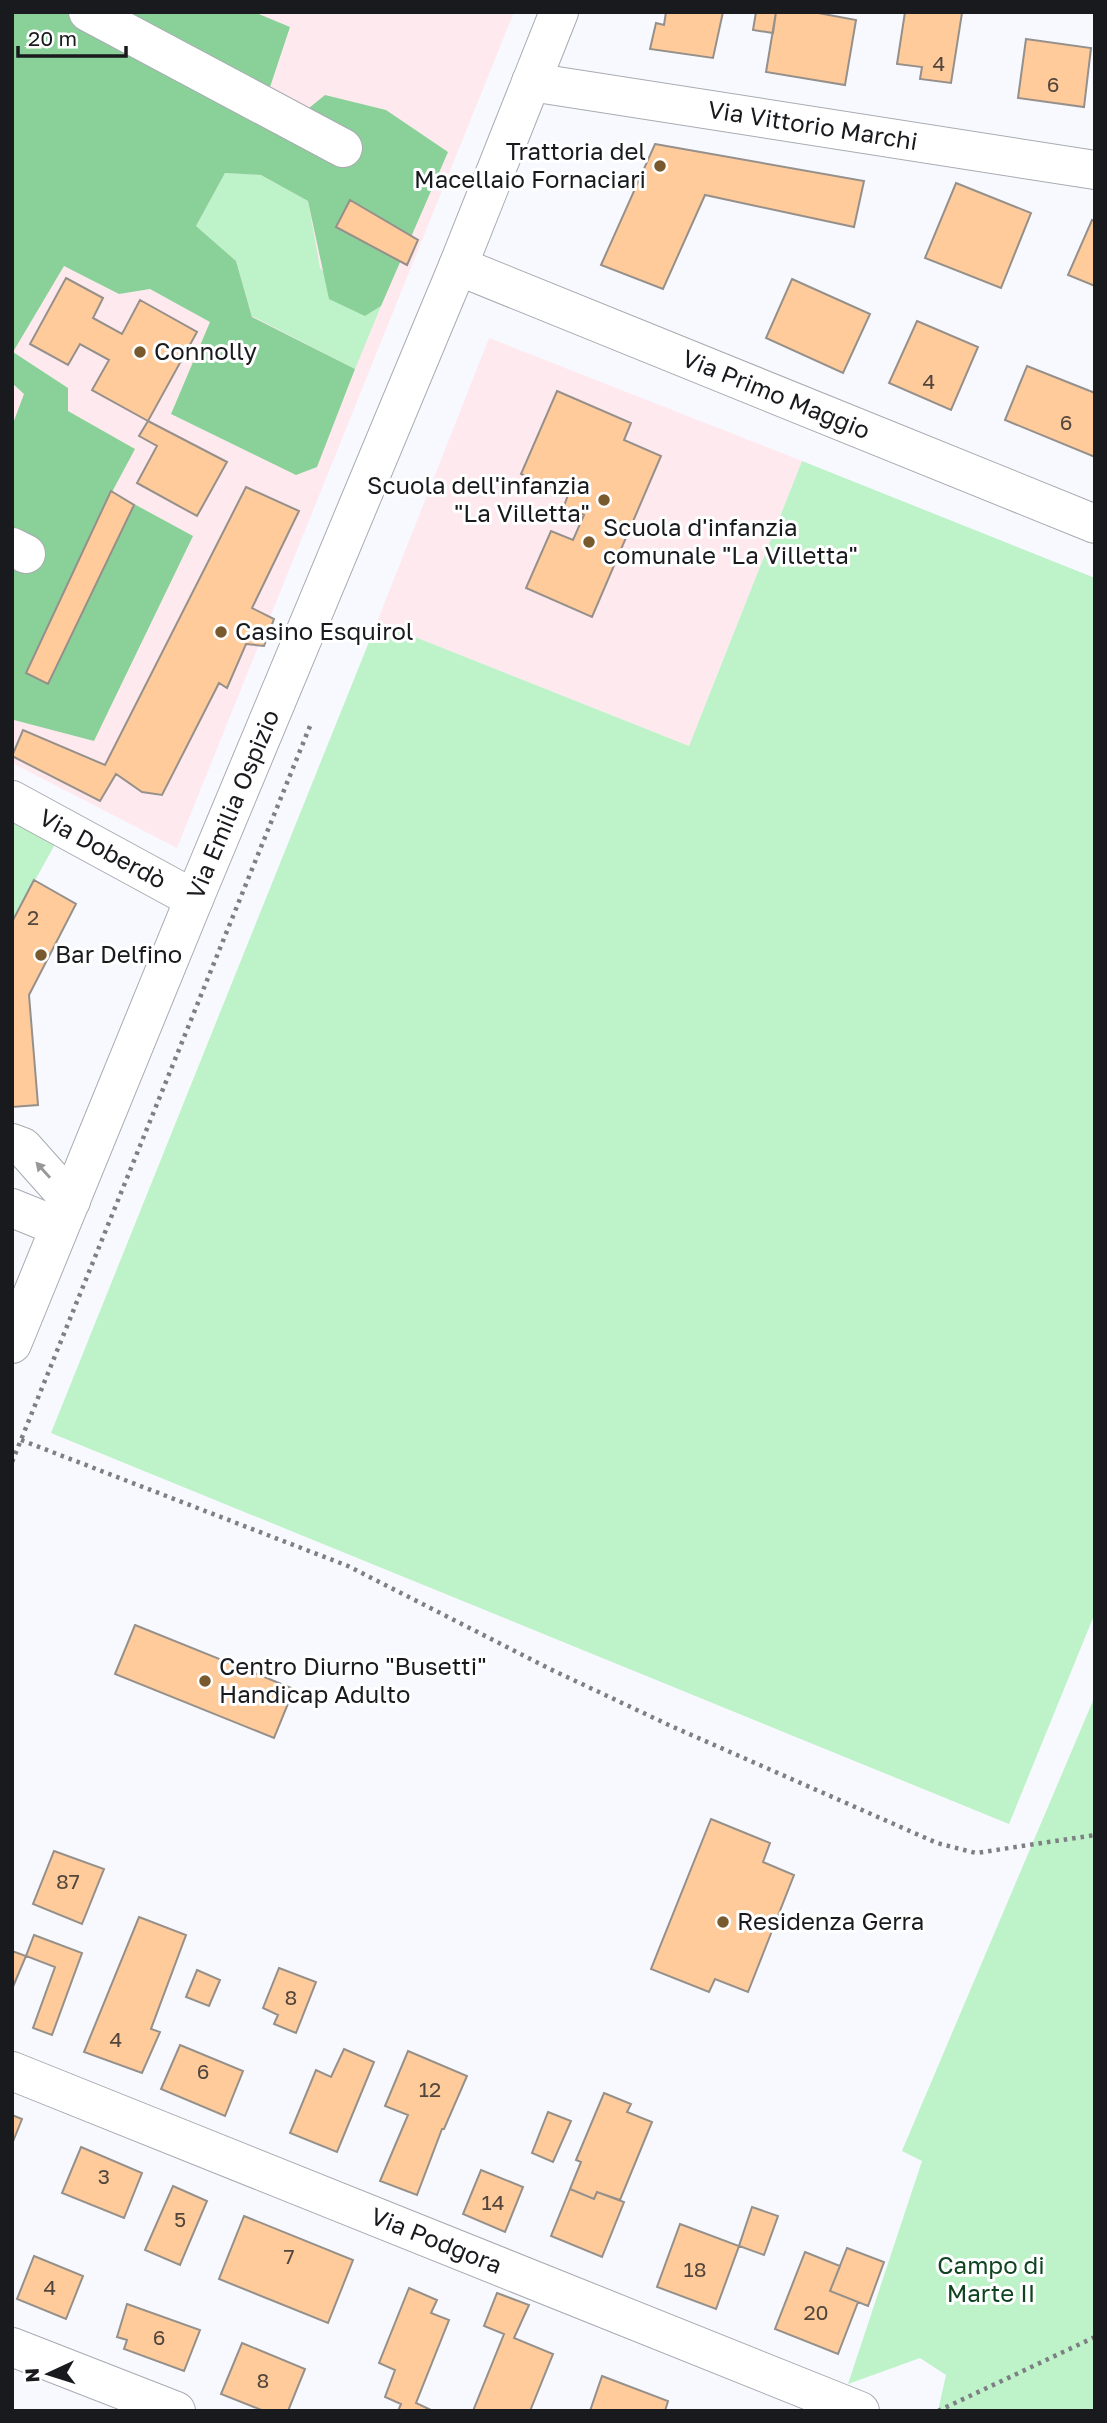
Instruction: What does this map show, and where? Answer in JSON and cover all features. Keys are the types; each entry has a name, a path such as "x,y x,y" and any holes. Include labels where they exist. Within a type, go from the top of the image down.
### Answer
{"street":[{"path":"88,12 343,148"},
{"name":"Via Emilia Ospizio","path":"12,1344 458,266 559,12"},
{"name":"Via Vittorio Marchi","path":"531,82 1095,170"},
{"name":"Via Primo Maggio","path":"458,266 1095,524"},
{"name":"Via Doberdò","path":"12,800 194,899"},
{"path":"12,1143 23,1147 65,1214"},
{"path":"12,1208 20,1213 65,1214"},
{"name":"Via Podgora","path":"12,2071 860,2411"},
{"path":"12,2347 176,2411"}],"path":[{"path":"12,1462 313,720"},
{"path":"21,1440 348,1566 550,1669 671,1726 937,1843 976,1853 1095,1835"},
{"path":"938,2411 1095,2337"}],"shaded area":[{"path":"12,12 514,12 177,848 12,763"},
{"name":"Scuola d'infanzia comunale \"La Villetta\"","path":"489,338 802,461 689,746 377,622"}],"green space":[{"path":"12,12 254,12 290,27 264,105 293,121 325,95 386,110 448,152 381,306 365,316 329,299 308,201 261,175 225,173 196,226 236,261 252,317 355,369 317,467 296,475 171,414 210,322 150,289 119,294 64,266 13,352 68,388 68,411 135,449 112,492 193,536 94,741 14,720 12,722 12,426 24,394 12,383"},
{"path":"225,173 261,175 308,201 320,268 365,316 381,306 355,369 252,316 236,261 196,226"},
{"path":"802,461 1095,578 1095,1613 1009,1824 51,1433 377,622 689,746"},
{"path":"12,800 64,828 12,922"},
{"name":"Campo di Marte II","path":"1095,1696 1095,2411 938,2411 946,2375 920,2358 848,2384 922,2161 902,2151"}],"building":[{"path":"666,12 723,12 713,58 650,49 656,23 664,25"},
{"path":"756,12 776,12 773,33 753,30"},
{"path":"776,12 813,12 856,20 845,85 766,72"},
{"path":"905,12 962,13 951,83 920,79 922,67 897,64"},
{"path":"1026,39 1091,48 1084,107 1018,98"},
{"path":"655,144 864,181 854,227 705,195 663,289 601,265"},
{"path":"956,183 1031,213 1001,288 925,258"},
{"path":"350,200 418,240 407,265 336,227"},
{"path":"1092,220 1095,221 1095,286 1068,275"},
{"name":"Connolly","path":"66,278 103,298 93,318 122,334 140,300 197,332 148,421 92,390 109,360 80,344 68,365 30,344"},
{"path":"792,279 870,314 843,373 766,338"},
{"path":"917,321 978,347 951,410 889,383"},
{"path":"1027,366 1095,393 1095,457 1005,420"},
{"name":"Scuola dell'infanzia \"La Villetta\"","path":"557,391 631,423 624,440 661,456 592,617 526,588 551,531 573,540 584,515 564,506 568,495 521,474"},
{"path":"148,421 227,462 197,516 137,483 157,446 139,436"},
{"name":"Casino Esquirol","path":"246,487 299,511 252,608 274,619 264,646 246,644 227,688 219,683 162,795 142,792 116,774 100,801 12,756 23,730 105,765"},
{"path":"111,491 134,505 48,684 26,673"},
{"path":"34,880 76,904 29,995 38,1105 12,1107 12,922"},
{"name":"Centro Diurno \"Busetti\" Handicap Adulto","path":"135,1625 294,1689 274,1738 115,1674"},
{"name":"Residenza Gerra","path":"711,1819 770,1843 763,1862 794,1875 748,1992 715,1979 709,1992 651,1969"},
{"path":"54,1851 104,1869 82,1924 33,1904"},
{"path":"139,1917 186,1935 151,2029 160,2032 142,2073 84,2052"},
{"path":"34,1935 82,1953 52,2035 33,2028 55,1967 26,1956"},
{"path":"12,1951 26,1956 12,1989"},
{"path":"279,1968 316,1982 296,2033 274,2024 278,2015 263,2008"},
{"path":"197,1970 220,1980 209,2006 186,1997"},
{"path":"180,2045 243,2071 225,2116 161,2089"},
{"path":"344,2049 374,2062 337,2152 290,2133 316,2070 331,2077"},
{"path":"408,2051 467,2076 442,2129 417,2195 380,2181 408,2115 385,2106"},
{"path":"604,2093 631,2104 627,2112 652,2122 620,2200 597,2192 594,2199 570,2189 581,2162 576,2160"},
{"path":"548,2112 571,2121 553,2162 532,2153"},
{"path":"12,2115 22,2119 12,2144"},
{"path":"81,2147 142,2173 124,2218 62,2193"},
{"path":"481,2170 523,2187 505,2232 463,2214"},
{"path":"173,2186 207,2201 180,2265 145,2250"},
{"path":"570,2189 594,2199 597,2192 624,2202 602,2257 551,2236"},
{"path":"752,2207 778,2216 764,2255 739,2246"},
{"path":"244,2216 353,2260 328,2323 219,2279"},
{"path":"680,2224 739,2246 716,2309 657,2287"},
{"path":"847,2248 884,2262 868,2306 830,2291"},
{"path":"805,2252 840,2266 830,2291 858,2302 838,2354 775,2329"},
{"path":"34,2256 83,2276 66,2319 17,2299"},
{"path":"409,2288 437,2300 431,2313 449,2320 416,2403 433,2411 398,2411 401,2404 385,2397 395,2370 379,2363"},
{"path":"497,2293 529,2305 514,2338 553,2354 530,2411 473,2411 504,2334 484,2326"},
{"path":"127,2304 200,2330 184,2371 124,2349 127,2340 117,2337"},
{"path":"242,2343 305,2369 288,2411 264,2411 221,2394"},
{"path":"602,2376 668,2401 665,2411 590,2411"}],"place":[{"name":"Trattoria del Macellaio Fornaciari","path":"660,166"},
{"name":"Connolly","path":"140,352"},
{"name":"Scuola dell'infanzia \"La Villetta\"","path":"604,500"},
{"name":"Scuola d'infanzia comunale \"La Villetta\"","path":"589,542"},
{"name":"Casino Esquirol","path":"221,632"},
{"name":"Bar Delfino","path":"41,955"},
{"name":"Centro Diurno \"Busetti\" Handicap Adulto","path":"205,1681"},
{"name":"Residenza Gerra","path":"723,1922"}]}
